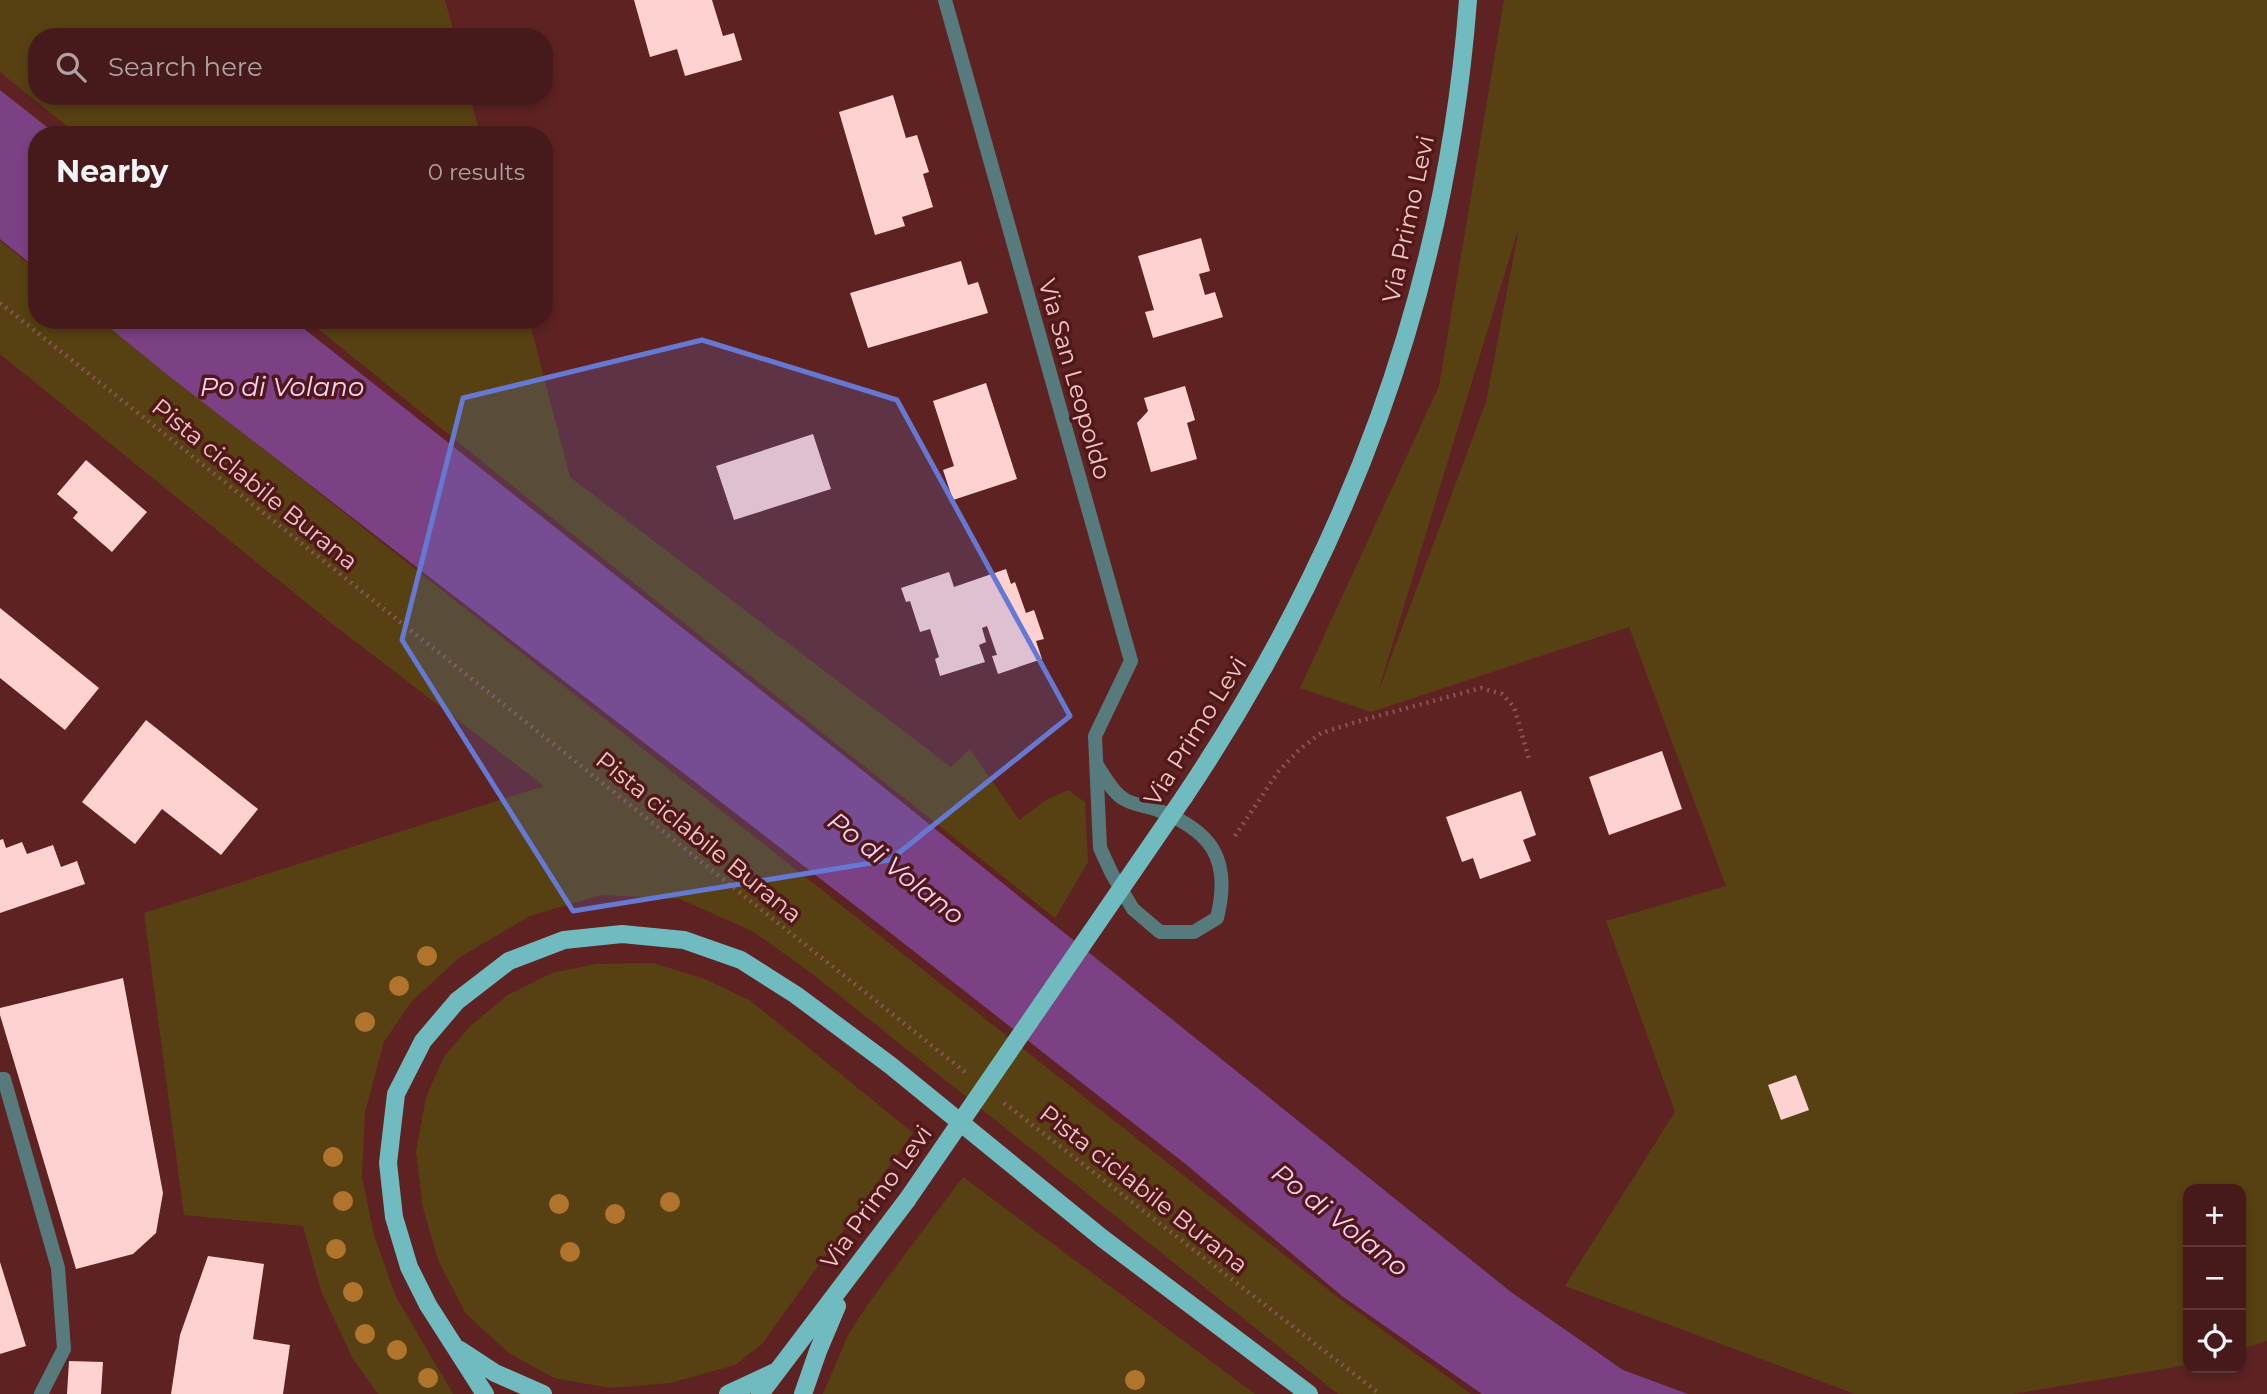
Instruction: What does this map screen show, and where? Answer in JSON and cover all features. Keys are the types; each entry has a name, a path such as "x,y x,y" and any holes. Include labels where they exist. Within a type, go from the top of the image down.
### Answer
{"main road":[{"name":"Via Primo Levi","path":"760,1394 907,1199 1184,797 1236,718 1304,591 1338,520 1383,408 1409,325 1435,224 1461,73 1468,0"},
{"path":"485,1394 428,1306 409,1267 394,1217 388,1163 396,1094 424,1041 457,1001 509,961 564,940 622,934 684,940 741,960 796,995 890,1065 1102,1238 1309,1394"},
{"path":"803,1394 828,1323 853,1271"},
{"path":"454,1345 495,1373 543,1394"},
{"path":"728,1394 778,1370"}],"street":[{"name":"Via San Leopoldo","path":"945,0 1131,661 1095,736 1100,848 1133,909 1160,932 1194,932 1217,918 1222,896 1219,860"},
{"path":"1097,765 1124,799 1182,821 1212,846 1219,860"},
{"path":"0,1079 4,1079 58,1268 64,1349 41,1394"}],"path":[{"name":"Pista ciclabile Burana","path":"0,303 28,325"},
{"name":"Pista ciclabile Burana","path":"33,329 966,1073"},
{"path":"1219,860 1285,764 1321,733 1481,688 1502,694 1514,707 1529,759"},
{"name":"Pista ciclabile Burana","path":"999,1098 1380,1394"}],"highlighted area":[{"path":"702,340 897,400 1070,716 890,860 573,911 402,640 463,398"}],"shaded area":[{"path":"0,0 445,0 453,28 28,28 28,95 0,72"},
{"path":"1504,0 2267,0 2267,1341 2246,1347 2246,1184 2183,1184 2183,1366 2013,1394 1855,1394 1565,1286 1675,1112 1606,921 1726,886 1629,627 1371,712 1300,688 1439,386","holes":["1517,233 1518,233 1486,402 1377,695"]},
{"path":"41,105 472,105 478,126 67,126"},
{"path":"0,241 28,263 28,329 111,329 1340,1299 1471,1394 1338,1394 810,972 752,931 680,899 601,895 530,916 460,957 411,1002 384,1042 365,1112 362,1177 374,1235 396,1297 453,1394 378,1394 353,1359 321,1291 303,1226 184,1215 144,913 544,786 335,626 0,354"},
{"path":"318,329 531,329 570,477 951,767 970,749 1019,820 1046,800 1068,790 1085,802 1088,862 1055,918"},
{"path":"653,963 705,979 751,1001 913,1133 762,1344 735,1365 670,1383 610,1388 554,1378 509,1353 466,1314 438,1260 423,1208 416,1152 426,1097 444,1057 470,1026 508,995 552,973 596,964"},
{"path":"963,1177 1255,1394 823,1394 848,1335 868,1304"}],"water":[{"path":"0,90 46,126 28,126 28,262 0,239"},
{"name":"Po di Volano","path":"111,329 304,329 857,766 1511,1292 1623,1370 1688,1394 1482,1394 1342,1296 1188,1166"}],"building":[{"path":"634,0 712,0 723,36 734,33 742,60 685,76 677,49 650,57"},
{"path":"893,95 906,138 917,135 929,172 923,174 933,207 902,217 905,226 875,235 839,112"},
{"path":"1201,238 1210,271 1199,274 1205,295 1215,292 1223,317 1153,338 1145,312 1154,310 1138,256"},
{"path":"961,261 968,285 978,282 988,313 868,348 850,293"},
{"path":"986,383 1017,479 953,500 943,470 954,466 933,401"},
{"path":"1185,386 1195,420 1187,423 1197,459 1151,472 1137,423 1148,411 1144,398"},
{"path":"813,434 831,489 734,520 716,466"},
{"path":"86,460 147,512 112,552 73,518 78,512 57,494"},
{"path":"1006,569 1011,584 1015,582 1026,613 1034,610 1044,639 1036,641 1042,659 998,674 992,656 997,655 987,626 982,628 986,642 979,645 985,662 940,676 935,659 939,657 930,629 920,632 910,601 906,602 901,588 949,572 954,587"},
{"path":"0,608 99,688 65,730 0,678"},
{"path":"146,720 258,809 221,855 162,809 135,844 82,802"},
{"path":"1662,751 1682,809 1609,835 1589,777"},
{"path":"1521,791 1536,835 1523,840 1531,861 1480,879 1473,858 1462,862 1446,817"},
{"path":"3,839 6,848 22,842 27,854 53,845 61,867 77,861 85,884 0,913 0,840"},
{"path":"123,978 163,1193 156,1233 133,1254 76,1269 0,1008"},
{"path":"1796,1075 1809,1110 1781,1120 1768,1085"},
{"path":"208,1256 264,1264 253,1339 290,1345 283,1394 171,1394 180,1335"},
{"path":"0,1262 26,1346 0,1354"},
{"path":"69,1361 103,1362 101,1394 67,1394"}]}
